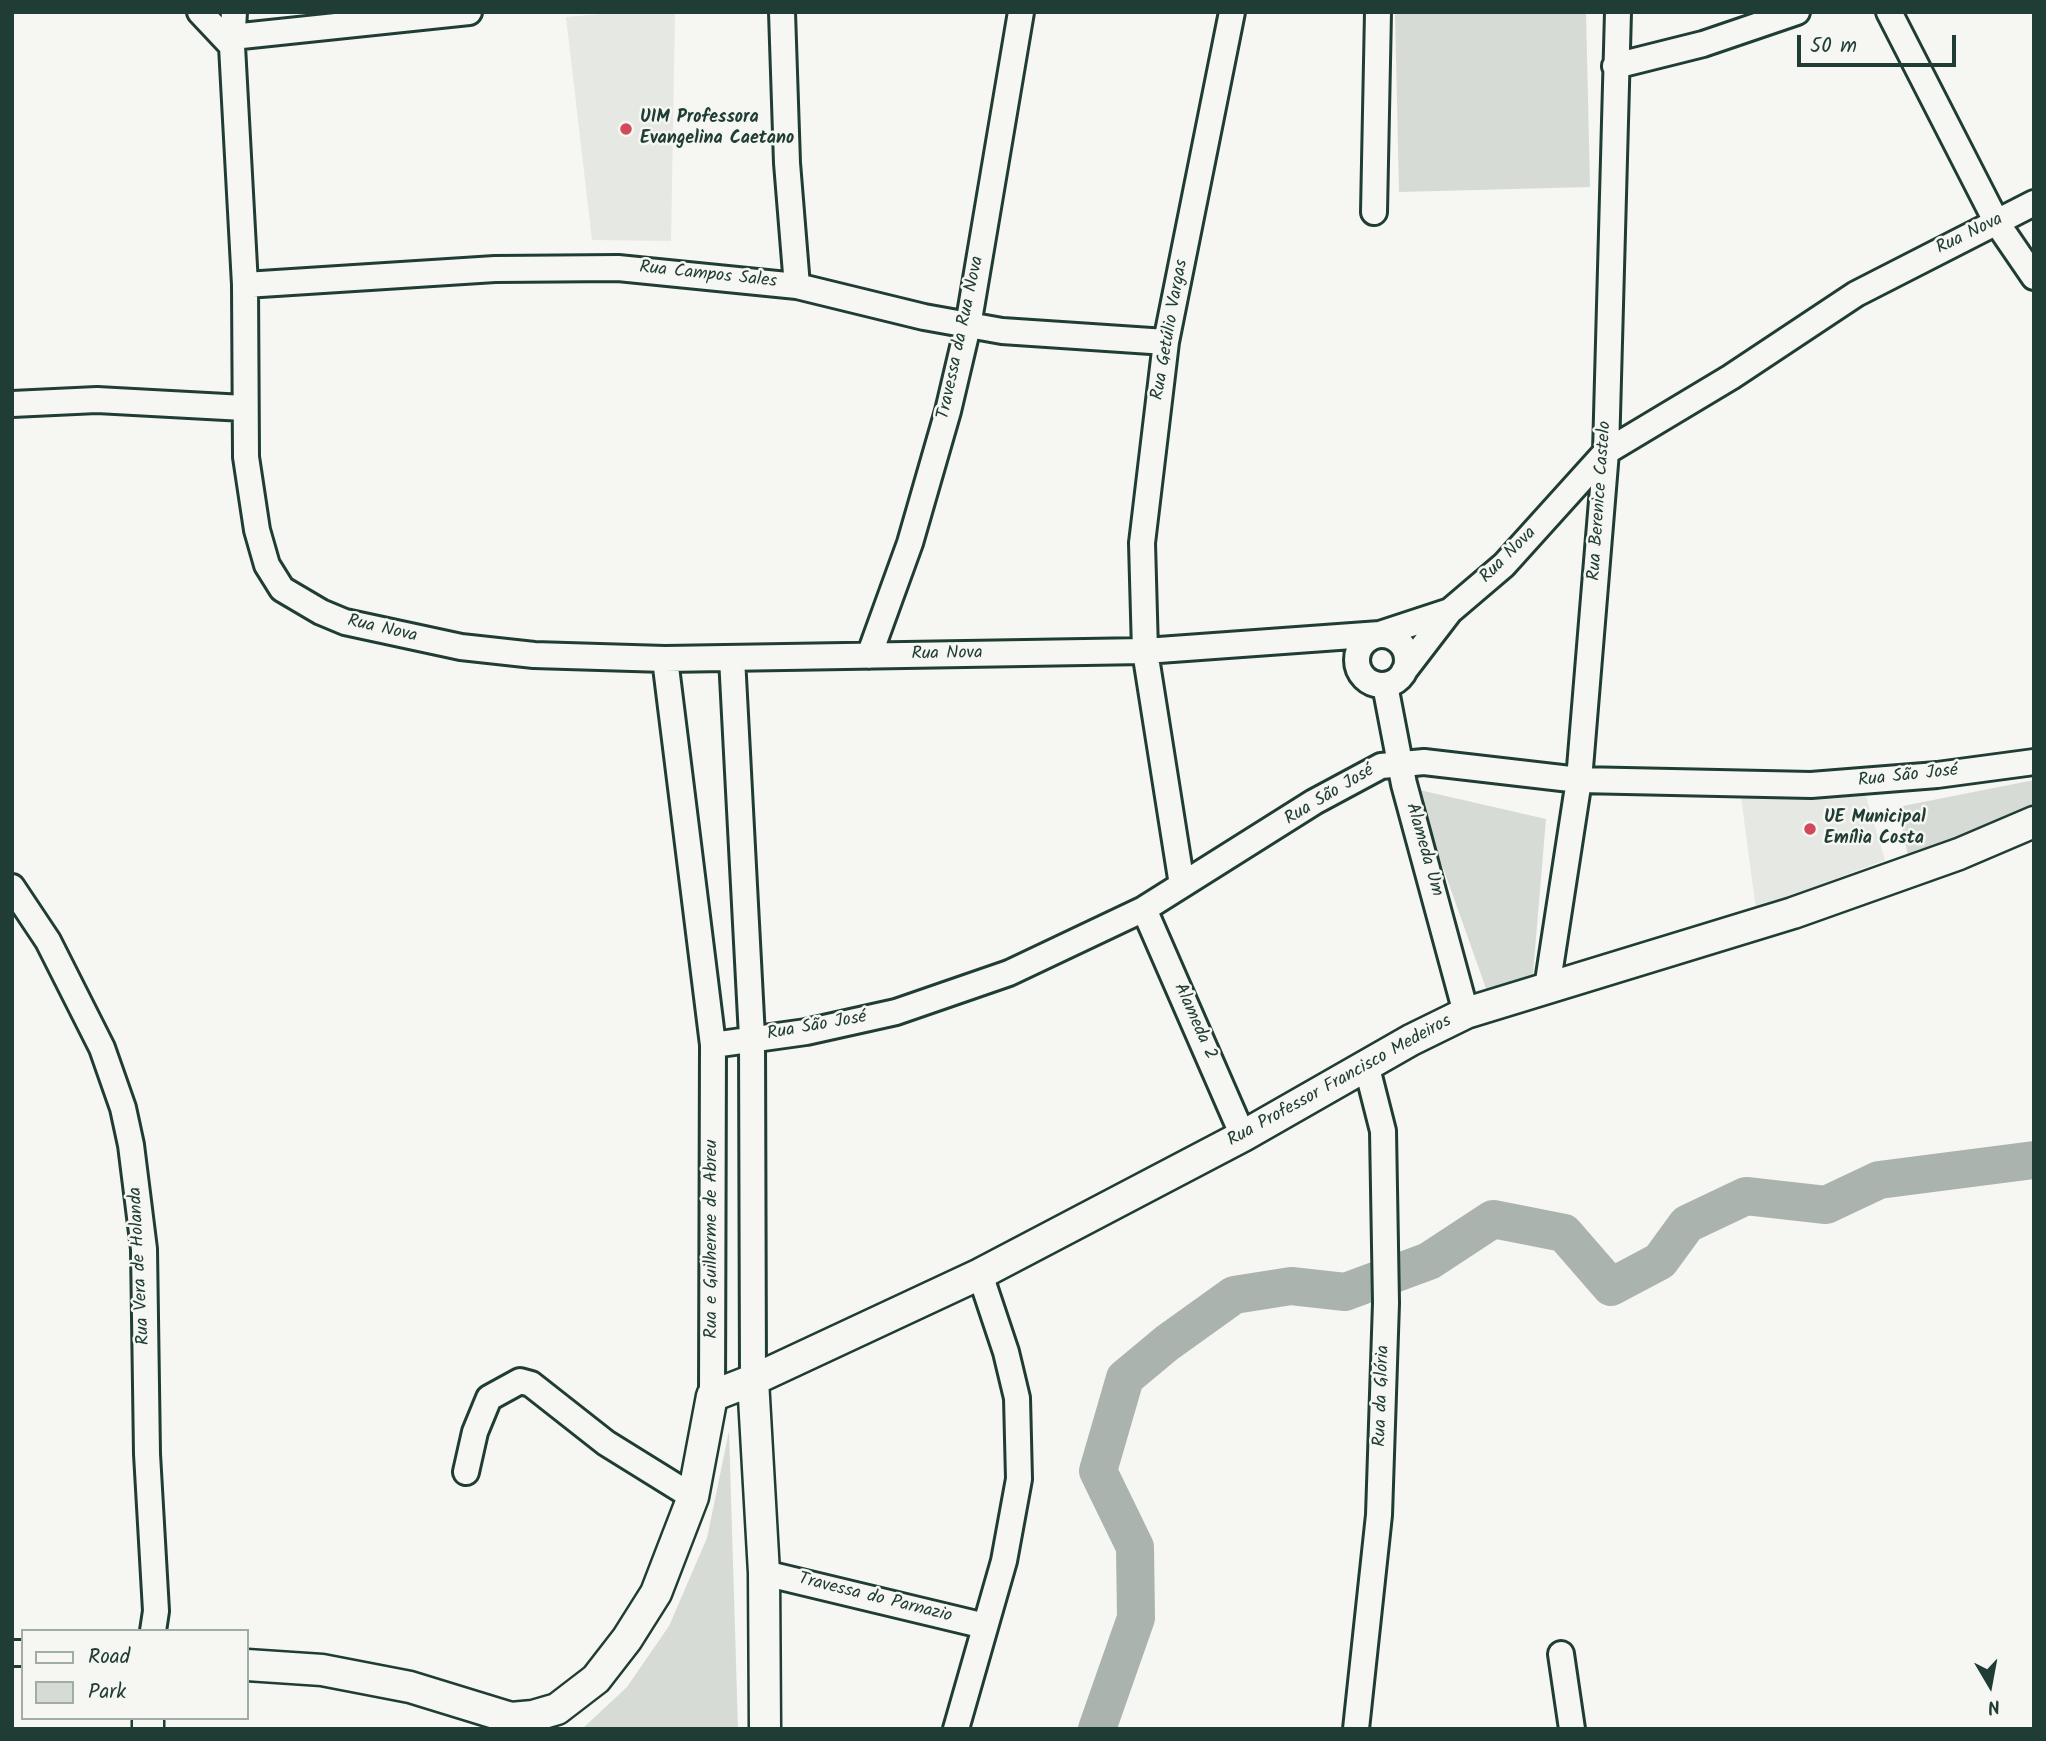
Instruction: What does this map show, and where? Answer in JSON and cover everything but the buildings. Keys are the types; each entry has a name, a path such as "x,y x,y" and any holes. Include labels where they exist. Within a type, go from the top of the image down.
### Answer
{"street":[{"path":"200,12 233,32 469,12"},
{"path":"782,12 788,163 797,286"},
{"name":"Travessa da Rua Nova","path":"869,656 910,542 948,411 968,326 1021,12"},
{"name":"Rua Getúlio Vargas","path":"1145,652 1142,543 1166,342 1232,12"},
{"path":"1374,212 1378,12"},
{"name":"Rua Berenice Castelo","path":"1547,988 1579,780 1606,452 1618,12"},
{"path":"1615,66 1703,44 1797,12"},
{"path":"1889,12 1997,223 2034,276"},
{"name":"Rua Nova","path":"233,32 245,285 244,408 248,469 257,530 267,565 282,589 345,622 461,647 534,655 665,659 1145,652 1380,634 1450,611 1504,565 1606,452 1731,377 1856,294 2034,203"},
{"name":"Rua Campos Sales","path":"245,285 365,276 565,267 688,273 797,286 968,326 1052,336 1166,342"},
{"path":"12,404 135,401 244,408"},
{"path":"1334,637 1370,682 1395,678 1450,611"},
{"path":"1359,670 1358,653 1361,646 1380,634 1398,641 1406,654 1395,678"},
{"path":"1145,652 1182,885"},
{"path":"732,658 752,1037 753,1380 764,1573 765,1729"},
{"name":"Rua e Guilherme de Abreu","path":"248,1664 322,1670 410,1687 495,1721 533,1716 556,1709 596,1679 656,1593 693,1497 712,1396 713,1045 665,659"},
{"name":"Alameda Um","path":"1395,678 1401,762 1466,1013"},
{"name":"Rua São José","path":"713,1045 840,1025 949,996 1069,947 1144,909 1352,780 1381,766 1401,762 1579,780 1811,785 1937,775 2034,762"},
{"name":"Rua Professor Francisco Medeiros","path":"712,1396 753,1380 980,1274 1243,1136 1366,1064 1466,1013 1793,914 1959,853 2034,822"},
{"name":"Rua Vera de Holanda","path":"12,887 48,941 102,1048 123,1108 131,1145 144,1250 147,1454 156,1611 153,1629"},
{"name":"Alameda 2","path":"1144,909 1243,1136"},
{"name":"Rua da Glória","path":"1356,1729 1379,1515 1386,1303 1383,1131 1366,1064"},
{"path":"956,1729 1013,1518 1020,1479 1017,1398 1006,1352 980,1274"},
{"path":"466,1472 475,1432 489,1398 520,1381 531,1384 606,1443 693,1497"},
{"name":"Travessa do Parnazio","path":"764,1573 985,1626"},
{"path":"1561,1654 1572,1729"}],"shaded area":[{"name":"UIM Professora Evangelina Caetano","path":"626,12 675,12 671,241 592,240 566,17"},
{"name":"UE Municipal Emília Costa","path":"1866,796 1885,860 1756,909 1741,797"}],"green space":[{"path":"1395,12 1586,12 1590,187 1399,192"},
{"path":"2034,780 2034,805 1909,861 1898,807"},
{"path":"1415,789 1546,819 1532,985 1488,994"},
{"path":"729,1431 738,1729 582,1729 627,1687 669,1626 707,1538"}],"waterway":[{"path":"1097,1729 1136,1618 1135,1547 1098,1471 1125,1378 1167,1343 1234,1295 1291,1286 1345,1292 1429,1261 1493,1219 1564,1233 1611,1287 1660,1261 1687,1224 1746,1196 1826,1205 1879,1180 2034,1160"}],"place":[{"name":"UIM Professora Evangelina Caetano","path":"626,129"},
{"name":"UE Municipal Emília Costa","path":"1810,829"}]}
